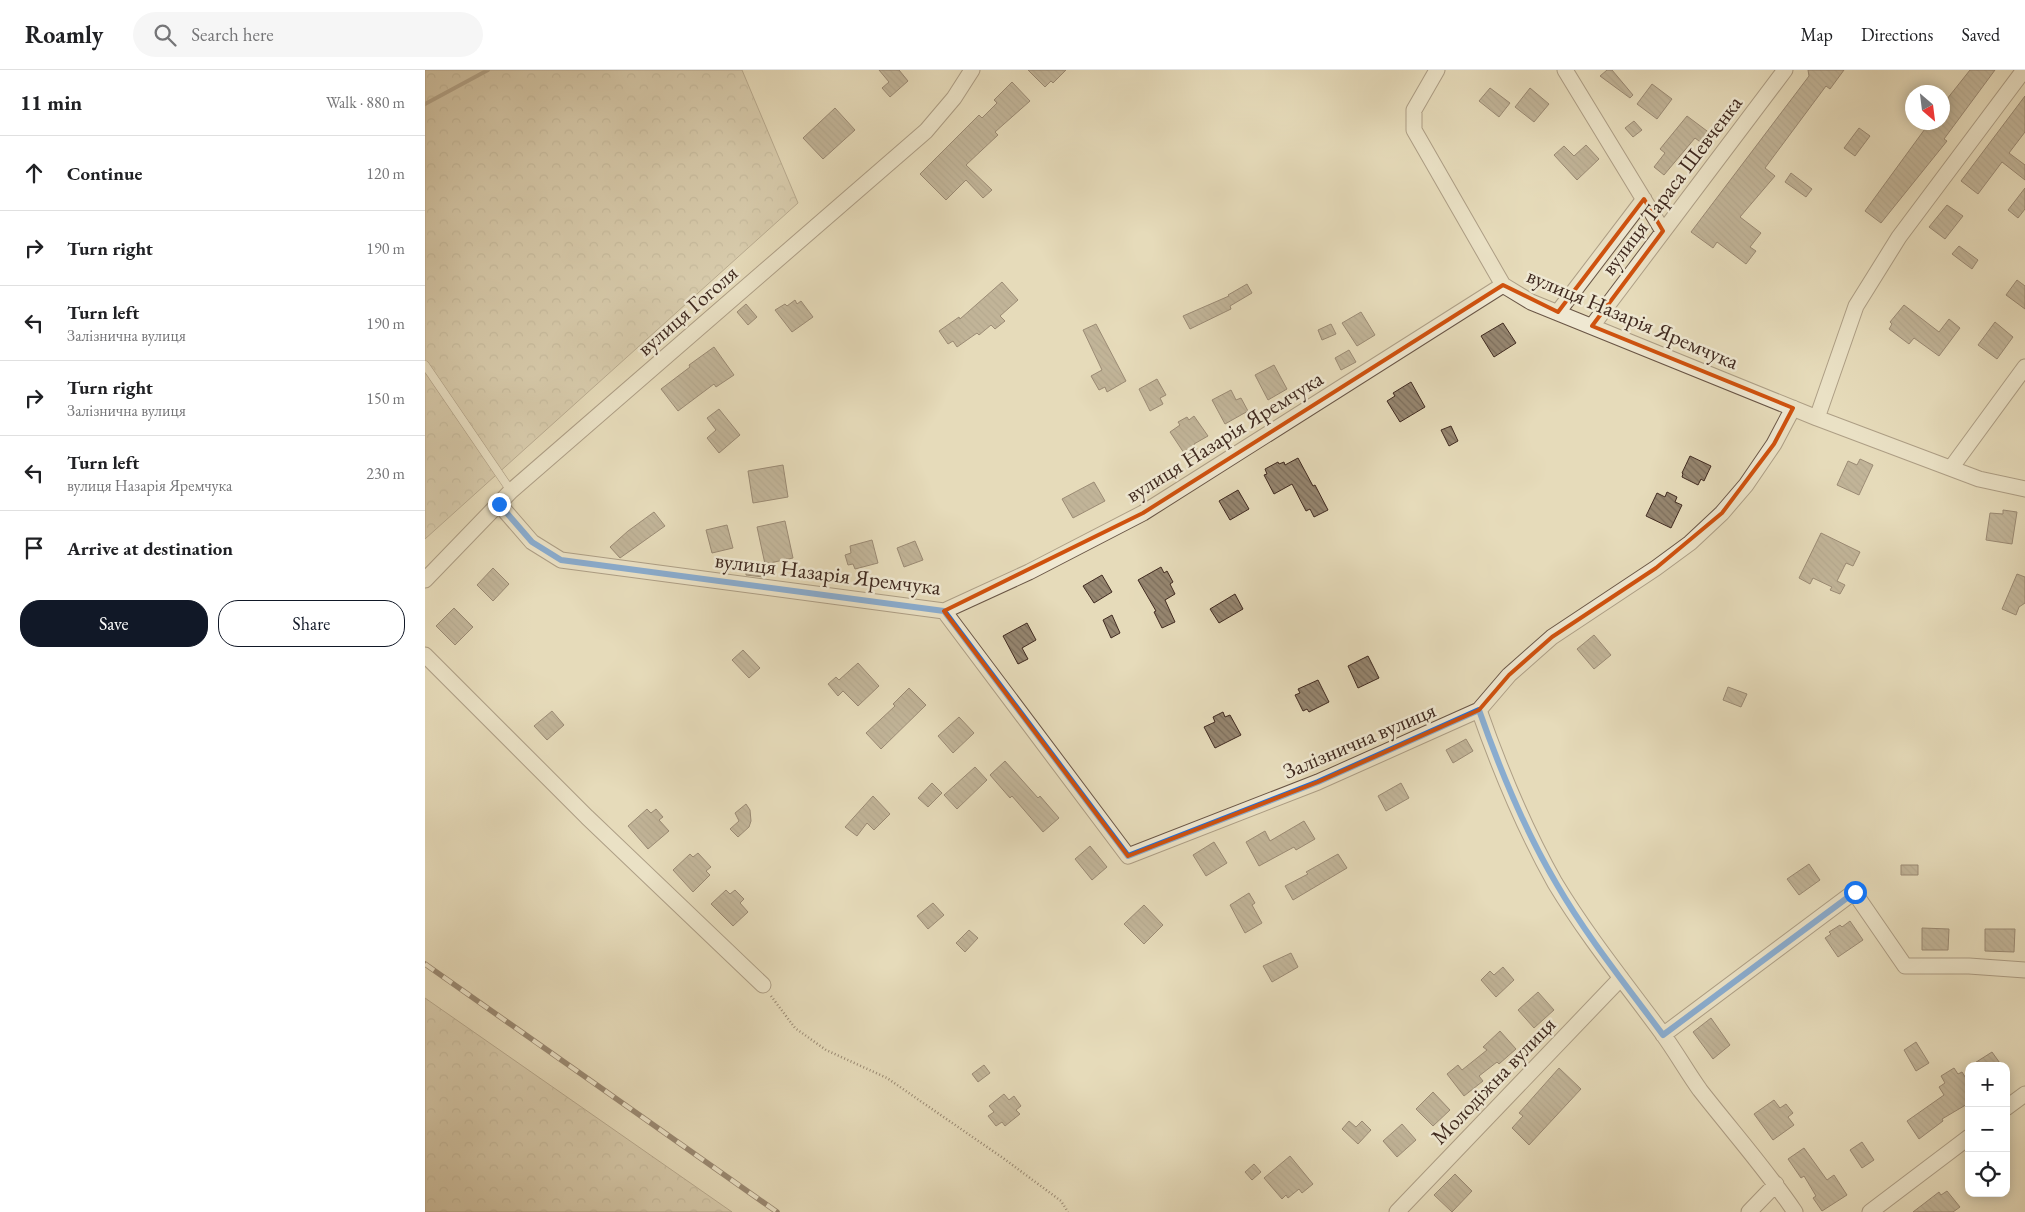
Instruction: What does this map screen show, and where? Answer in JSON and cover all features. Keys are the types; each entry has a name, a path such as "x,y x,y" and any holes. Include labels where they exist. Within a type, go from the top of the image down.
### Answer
{"street":[{"name":"вулиця Гоголя","path":"425,580 511,491 926,131 954,98 972,70"},
{"path":"1437,70 1414,110 1415,130 1503,285"},
{"path":"1565,70 1663,231"},
{"name":"вулиця Тараса Шевченка","path":"1592,326 1785,70"},
{"path":"1817,418 1856,306 1899,238 2024,70"},
{"path":"1558,312 1643,199"},
{"name":"вулиця Назарія Яремчука","path":"499,504 532,542 561,560 944,611 1037,569 1143,513 1503,285 1531,302 1817,418 1979,480 2025,489"},
{"path":"1951,468 2025,367"},
{"name":"Залізнична вулиця","path":"944,611 1128,856 1318,782 1479,710 1509,675 1552,637 1663,563 1690,543 1722,513 1746,485 1774,444 1793,408"},
{"path":"425,655 587,817 763,985"},
{"path":"1479,710 1498,764 1528,832 1555,883 1583,927 1663,1035 1699,1088 1776,1184 1795,1212"},
{"path":"1663,1035 1855,892 1905,966 1969,966 2025,970"},
{"name":"Молодіжна вулиця","path":"1397,1212 1621,978"},
{"path":"2007,1107 2025,1094"},
{"path":"1870,1212 1965,1140"},
{"path":"1749,1212 1776,1184"}],"lane":[{"path":"425,365 511,491"}],"path":[{"path":"763,985 795,1028 826,1050 887,1078 1003,1158 1061,1201 1069,1212"}],"highlighted area":[{"path":"1644,199 1663,231 1592,326 1793,408 1774,444 1722,513 1656,568 1552,637 1509,675 1479,710 1318,782 1128,856 944,611 1143,513 1503,285 1558,312"}],"green space":[{"path":"425,70 742,70 798,203 425,539"},
{"path":"425,998 732,1212 425,1212"}],"building":[{"path":"879,70 899,70 908,81 890,97 882,88 889,82"},
{"path":"1028,70 1066,70 1053,83 1051,81 1045,87"},
{"path":"1607,70 1612,70 1633,95 1630,98 1600,76"},
{"path":"1808,70 1844,70 1830,89 1826,86 1765,168 1775,176 1740,217 1761,233 1750,247 1756,251 1746,264 1717,242 1713,248 1691,232 1809,76"},
{"path":"1970,70 1995,70 1944,139 1947,141 1881,223 1865,211 1924,130 1950,130 1950,95"},
{"path":"1012,82 1030,101 995,132 998,135 966,165 992,190 983,198 966,180 946,200 920,174 979,115 982,118 997,103 994,100"},
{"path":"1652,84 1672,99 1657,119 1637,104"},
{"path":"1490,88 1510,103 1499,117 1479,101"},
{"path":"1530,88 1549,104 1534,122 1515,107"},
{"path":"2025,96 2025,132 2009,153 2025,165 2025,180 2002,162 1978,194 1961,181"},
{"path":"835,108 855,130 823,159 803,138"},
{"path":"1687,116 1715,137 1707,147 1695,138 1664,175 1654,167 1665,153 1660,149"},
{"path":"1634,121 1642,130 1633,137 1625,128"},
{"path":"1859,128 1870,136 1855,156 1844,148"},
{"path":"1586,145 1599,159 1577,180 1554,155 1564,146 1574,156"},
{"path":"1791,173 1812,189 1806,197 1785,182"},
{"path":"2025,188 2025,209 2018,218 2008,210"},
{"path":"1947,205 1963,216 1945,239 1929,227"},
{"path":"1959,246 1978,260 1972,269 1952,254"},
{"path":"2017,280 2025,286 2025,309 2006,295"},
{"path":"1002,282 1018,300 1000,316 1005,321 995,329 991,325 979,335 977,333 957,347 953,341 948,344 939,331 959,317 960,319"},
{"path":"1247,284 1252,293 1230,306 1231,309 1190,329 1183,316 1229,296"},
{"path":"795,300 797,304 801,301 813,317 792,332 775,310 785,304 787,306"},
{"path":"746,304 757,317 748,325 737,312"},
{"path":"1904,305 1939,332 1949,319 1960,328 1939,356 1914,338 1909,344 1889,329 1892,324 1890,322"},
{"path":"1361,312 1375,335 1357,346 1342,323"},
{"path":"1995,322 2013,337 1997,359 1978,345"},
{"path":"1503,323 1516,343 1494,357 1481,336"},
{"path":"1096,324 1126,381 1107,392 1105,387 1099,390 1091,376 1102,370 1083,330"},
{"path":"1331,324 1336,334 1322,340 1318,330"},
{"path":"714,347 734,375 716,387 714,384 678,411 661,389"},
{"path":"1349,350 1356,362 1341,370 1335,358"},
{"path":"1274,365 1287,389 1268,400 1255,375"},
{"path":"1157,379 1166,395 1160,398 1163,404 1150,411 1139,389"},
{"path":"1411,382 1425,407 1400,422 1387,401 1395,396 1393,393"},
{"path":"1231,390 1236,400 1241,398 1248,411 1225,424 1212,400"},
{"path":"719,409 740,435 719,453 707,438 716,430 707,418"},
{"path":"1194,416 1208,436 1194,444 1197,449 1186,456 1170,432 1180,425 1178,422 1187,417 1189,420"},
{"path":"1451,426 1458,441 1449,446 1441,430"},
{"path":"1690,456 1711,466 1704,481 1701,479 1698,485 1682,477"},
{"path":"1298,458 1328,510 1314,517 1310,509 1306,511 1292,484 1274,494 1264,475 1267,474 1265,469 1278,462 1279,464 1284,462 1285,465"},
{"path":"1860,459 1873,465 1859,495 1837,485 1848,461 1857,465"},
{"path":"783,465 788,497 753,503 748,471"},
{"path":"1094,482 1105,501 1073,518 1062,499"},
{"path":"1238,490 1249,509 1230,520 1219,501"},
{"path":"1667,492 1677,497 1675,502 1682,505 1671,528 1646,516 1657,493 1665,497"},
{"path":"2003,510 2017,512 2012,544 1986,540 1990,513 2003,514"},
{"path":"654,512 665,526 620,558 610,547"},
{"path":"785,521 793,558 765,564 757,527"},
{"path":"727,525 733,548 712,553 706,530"},
{"path":"1821,533 1860,552 1853,566 1846,563 1837,581 1845,585 1840,594 1830,590 1832,587 1813,578 1810,584 1799,578"},
{"path":"872,540 878,563 855,569 853,564 848,565 845,555 851,553 850,546"},
{"path":"915,541 923,560 904,567 897,548"},
{"path":"746,566 764,567 763,577 746,575"},
{"path":"1161,567 1164,573 1167,571 1173,582 1170,584 1175,594 1165,600 1175,622 1162,628 1154,612 1156,611 1138,580"},
{"path":"493,568 509,584 493,601 477,585"},
{"path":"2017,574 2025,577 2025,603 2019,607 2016,615 2002,609"},
{"path":"1102,575 1112,592 1094,603 1083,586"},
{"path":"1235,594 1243,609 1219,623 1210,609"},
{"path":"454,608 473,627 455,645 436,626"},
{"path":"1112,615 1120,633 1111,638 1103,620"},
{"path":"1027,623 1036,640 1022,648 1028,659 1018,664 1003,636"},
{"path":"1594,635 1611,655 1594,669 1577,649"},
{"path":"743,650 760,668 749,678 732,660"},
{"path":"1368,656 1379,678 1358,688 1348,666"},
{"path":"858,663 879,686 858,706 843,691 838,696 828,684 836,677 839,680"},
{"path":"1318,680 1329,702 1309,712 1307,709 1303,711 1295,695 1300,693 1298,689"},
{"path":"1728,687 1747,694 1741,707 1723,700"},
{"path":"909,688 926,705 881,749 866,733 895,706 893,704"},
{"path":"552,711 564,725 547,740 534,726"},
{"path":"1223,712 1225,717 1230,715 1241,735 1215,748 1204,727 1215,722 1213,717"},
{"path":"959,717 974,733 953,753 938,736"},
{"path":"1466,739 1473,751 1453,763 1446,750"},
{"path":"1005,761 1059,818 1043,832 1012,796 1010,798 990,775"},
{"path":"975,767 987,780 957,809 944,795"},
{"path":"932,783 942,793 928,807 918,798"},
{"path":"1401,783 1409,798 1386,811 1378,796"},
{"path":"873,796 890,814 874,830 867,823 857,836 845,827"},
{"path":"746,804 750,810 751,821 749,827 738,837 730,829 739,821 735,813"},
{"path":"647,809 651,813 656,809 663,817 659,820 669,831 648,849 628,826"},
{"path":"1304,821 1315,839 1296,850 1294,847 1259,866 1246,842 1265,831 1270,841"},
{"path":"1214,842 1227,863 1206,876 1193,855"},
{"path":"1090,846 1107,867 1092,880 1075,859"},
{"path":"698,853 711,867 706,871 710,875 693,892 673,870 690,854 693,857"},
{"path":"1338,854 1347,868 1293,900 1285,886 1308,874 1306,872"},
{"path":"1809,864 1820,880 1799,895 1787,879"},
{"path":"1901,865 1918,865 1918,875 1901,875"},
{"path":"726,890 730,894 735,890 744,899 740,903 748,912 733,926 711,904"},
{"path":"1249,893 1255,903 1252,905 1262,923 1245,933 1230,905"},
{"path":"933,903 944,915 928,929 917,916"},
{"path":"1144,905 1163,925 1144,944 1124,924"},
{"path":"1850,921 1863,940 1838,957 1825,938 1831,934 1829,932 1840,925 1842,927"},
{"path":"1922,928 1949,929 1948,950 1922,950"},
{"path":"1985,929 2015,929 2014,952 1985,951"},
{"path":"969,930 978,938 965,952 956,943"},
{"path":"1291,953 1298,967 1272,982 1263,966"},
{"path":"1503,967 1514,980 1496,997 1481,980 1490,971 1494,975"},
{"path":"1538,992 1554,1010 1534,1028 1518,1010"},
{"path":"1711,1018 1730,1045 1713,1059 1693,1032"},
{"path":"1500,1031 1516,1049 1499,1064 1497,1062 1479,1076 1483,1081 1464,1096 1447,1074 1458,1065 1462,1070 1487,1050 1483,1047"},
{"path":"1916,1042 1929,1063 1916,1071 1904,1050"},
{"path":"1992,1052 1999,1062 1976,1062"},
{"path":"984,1065 990,1073 978,1082 972,1074"},
{"path":"1559,1068 1581,1089 1529,1145 1512,1128 1523,1116 1519,1113"},
{"path":"1954,1068 1958,1074 1962,1072 1965,1077 1965,1105 1942,1119 1943,1121 1919,1139 1907,1121 1944,1095 1939,1087 1945,1083 1941,1076"},
{"path":"1433,1092 1450,1110 1433,1126 1416,1109"},
{"path":"1004,1094 1009,1100 1014,1096 1021,1106 1016,1110 1020,1114 1005,1126 1002,1122 996,1126 988,1116 994,1112 989,1106"},
{"path":"1774,1100 1780,1108 1786,1104 1793,1113 1788,1117 1794,1125 1773,1140 1754,1114"},
{"path":"1349,1121 1356,1127 1362,1121 1371,1130 1358,1144 1342,1129"},
{"path":"1402,1124 1416,1140 1397,1157 1383,1141"},
{"path":"1862,1142 1874,1160 1862,1168 1850,1150"},
{"path":"1804,1148 1827,1180 1834,1175 1847,1195 1822,1211 1813,1198 1816,1196 1804,1176 1801,1178 1788,1159"},
{"path":"1290,1156 1313,1184 1302,1193 1299,1189 1288,1198 1286,1195 1282,1199 1264,1178"},
{"path":"1254,1164 1261,1172 1252,1180 1245,1172"},
{"path":"1455,1174 1472,1191 1452,1212 1434,1195"},
{"path":"1947,1191 1960,1207 1953,1212 1913,1212 1939,1192 1941,1195"}],"waterway":[{"path":"425,104 488,70"}],"railway":[{"path":"425,964 777,1212"}],"route":[{"path":"499,504 532,542 561,560 944,611 1128,856 1318,782 1479,710 1498,764 1528,832 1555,883 1583,927 1663,1035 1855,892"}]}
